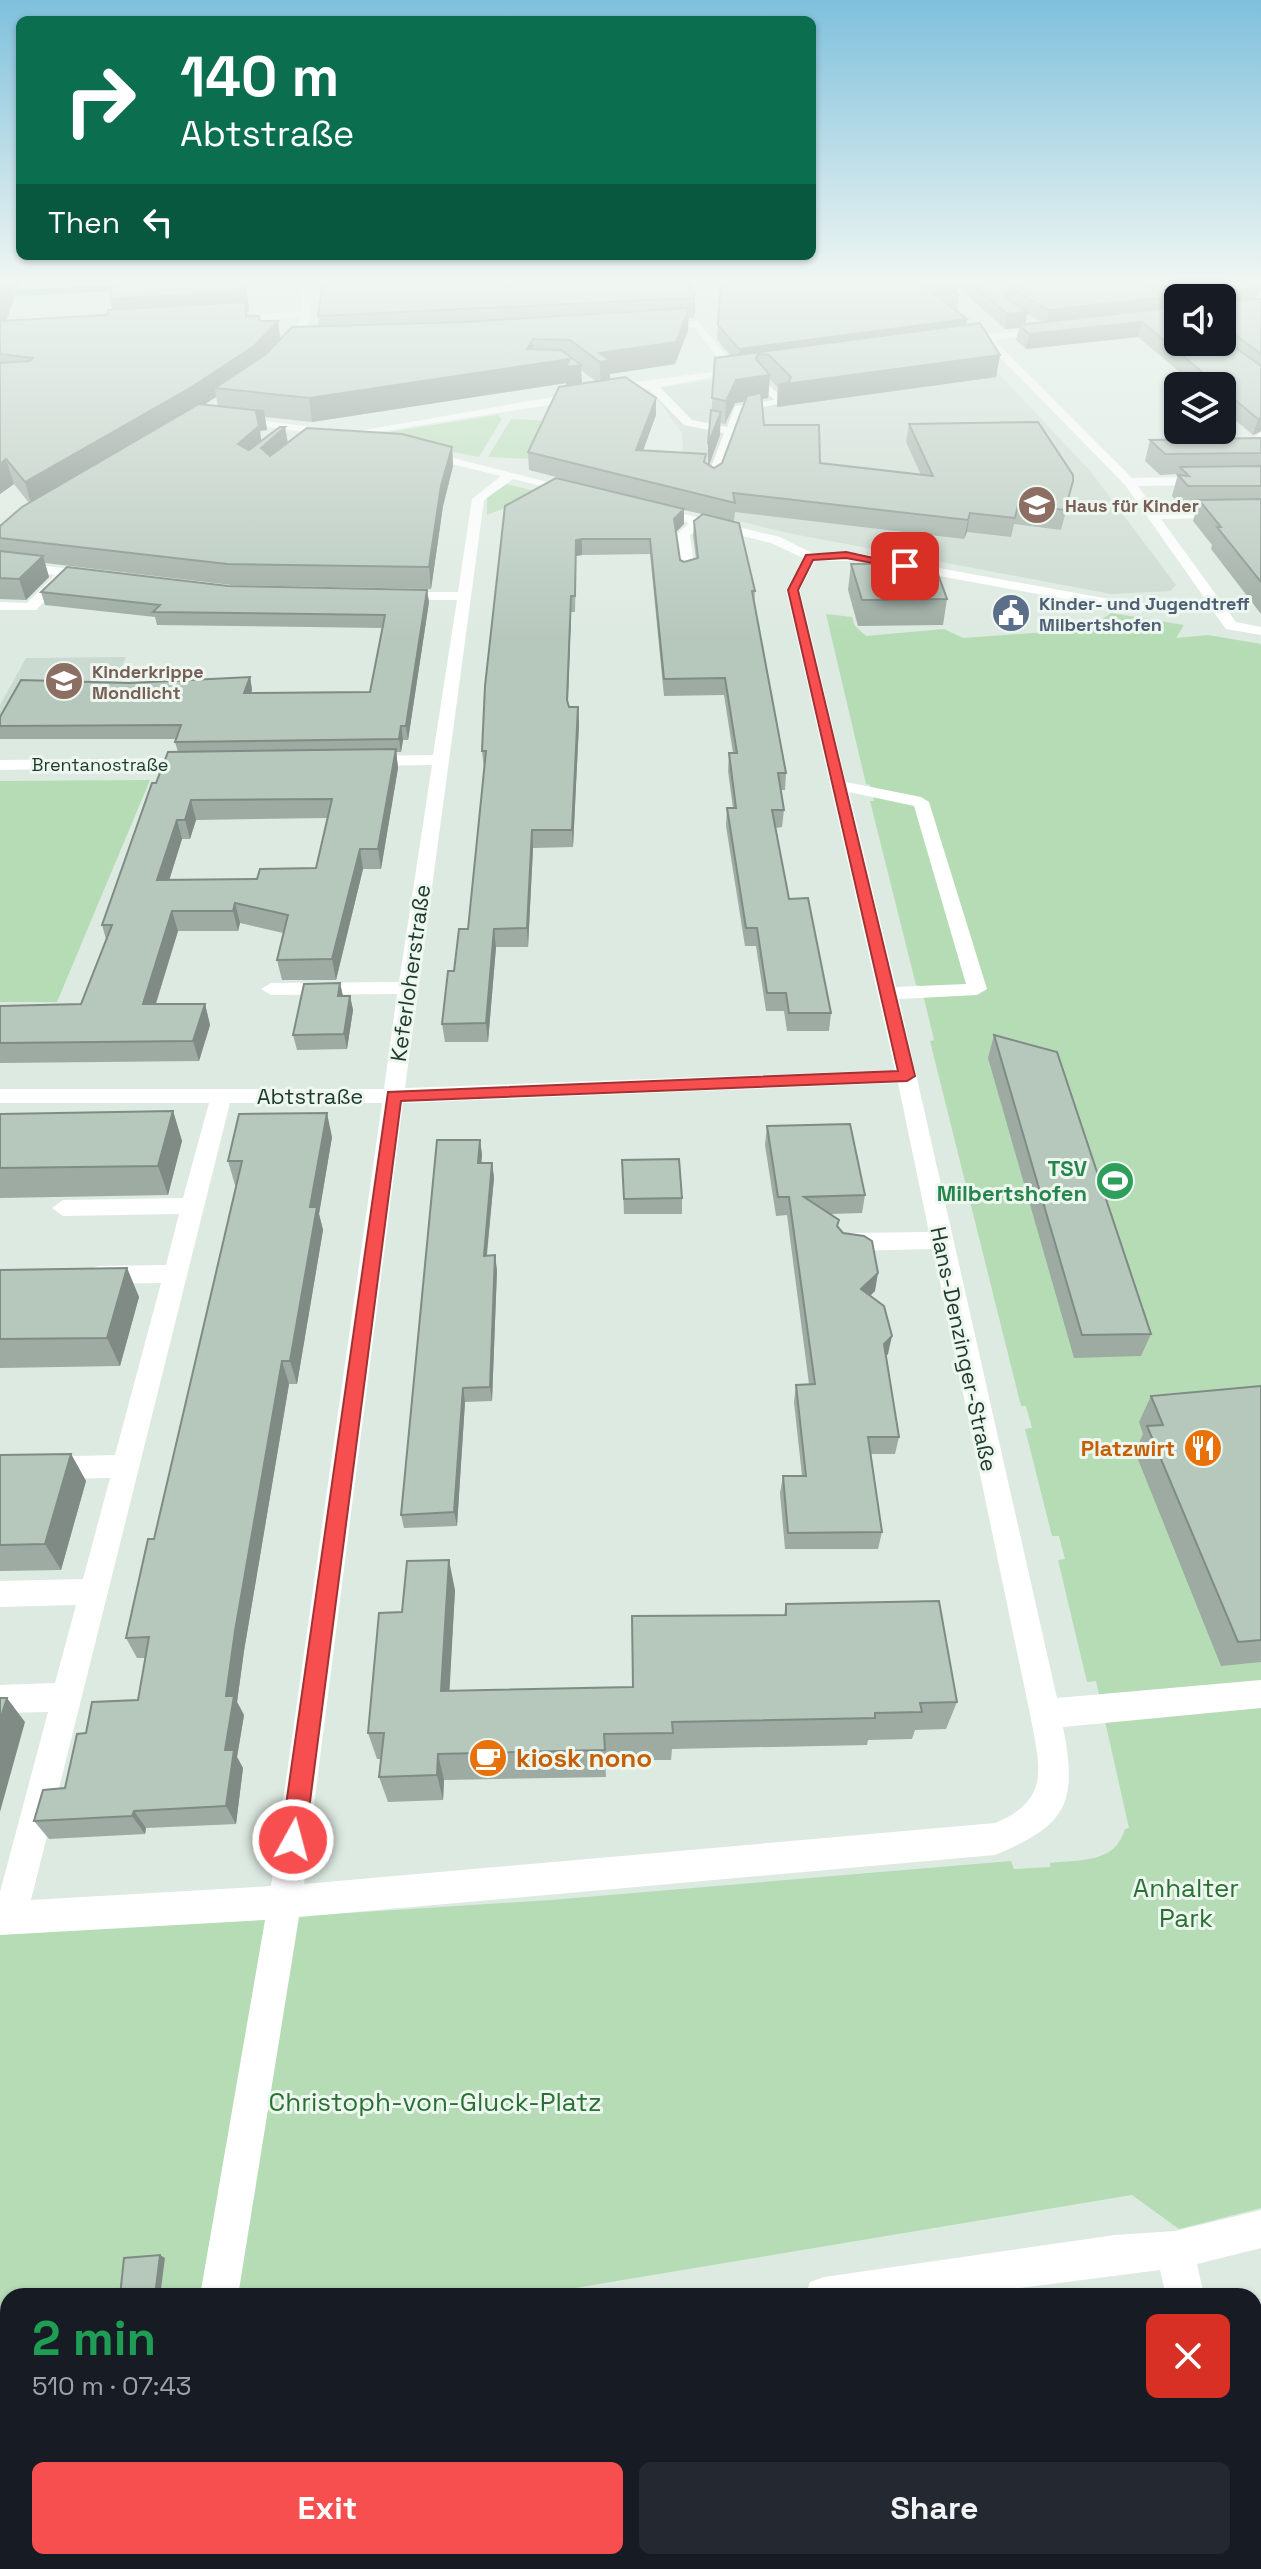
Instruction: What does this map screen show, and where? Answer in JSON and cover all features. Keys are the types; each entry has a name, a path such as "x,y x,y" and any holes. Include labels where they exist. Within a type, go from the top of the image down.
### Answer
{"street":[{"path":"215,418 353,433 530,400"},
{"path":"666,400 688,423 731,431"},
{"path":"712,480 739,408 782,402 780,400"},
{"path":"1048,400 1129,482 1231,626 1261,631"},
{"path":"280,441 295,429"},
{"path":"304,444 319,431"},
{"path":"353,433 379,442"},
{"path":"410,451 587,494"},
{"name":"Keferloherstraße","path":"220,2288 285,1902 393,1096 478,499 511,475"},
{"path":"1129,482 1261,480"},
{"path":"643,508 775,540 810,557 857,557 1131,607 1218,607"},
{"path":"1151,515 1261,513"},
{"path":"688,572 683,534 699,522"},
{"name":"Hans-Denzinger-Straße","path":"285,1902 693,1863 995,1839 1026,1829 1042,1816 1052,1794 1053,1759 1045,1714 940,1240 907,1076 793,590 810,557"},
{"path":"0,564 107,578"},
{"path":"0,606 24,608 37,604 65,573"},
{"path":"387,596 465,596"},
{"path":"348,761 440,760"},
{"name":"Brentanostraße","path":"0,765 212,763"},
{"path":"838,785 921,802 977,989 886,994"},
{"path":"271,989 408,988"},
{"name":"Abtstraße","path":"0,1096 393,1096 907,1076"},
{"path":"221,1096 67,1697 5,1918 285,1902"},
{"path":"63,1208 192,1206"},
{"path":"849,1242 940,1240"},
{"path":"70,1276 175,1274"},
{"path":"0,1469 126,1466"},
{"path":"0,1594 94,1592"},
{"path":"1045,1714 1261,1694"},
{"path":"0,1699 67,1697"},
{"path":"879,2288 1115,2254 1175,2250 1261,2229"},
{"path":"1175,2250 1183,2288"}],"shaded area":[{"path":"658,400 1024,400 1091,472 1176,585 1170,591 1111,594 788,533 656,501 685,479 682,433"},
{"name":"Kinderkrippe Mondlicht","path":"126,657 97,721 0,736 0,705 26,658"}],"green space":[{"path":"497,415 502,419 479,457 401,442 382,433"},
{"path":"511,419 552,421 533,459 488,457"},
{"path":"506,484 543,493 487,515 487,495"},
{"path":"1111,613 1184,625 1176,638 1208,635 1261,644 1261,2208 1179,2229 1132,2195 575,2288 0,2288 0,1918 272,1918 550,1900 1011,1861 1014,1869 1050,1867 1050,1863 1085,1860 1105,1854 1113,1849 1125,1829 1129,1828 1096,1681 1087,1682 1058,1560 1065,1559 1059,1536 1052,1536 1025,1429 1032,1428 1026,1406 1021,1406 930,1041 934,1040 921,986 916,985 870,801 874,801 870,785 866,784 826,614 852,617 855,626 866,636 944,629 963,638 1089,629"},
{"path":"150,780 57,1002 0,1002 0,781"}],"building":[{"path":"0,400 169,400 25,482 6,459 0,464"},
{"path":"553,400 655,400 636,450 706,454 704,462 714,468 722,463 746,400 762,400 764,425 819,425 820,463 933,476 909,424 1038,422 1073,475 1073,481 1065,510 1018,505 1015,518 970,513 968,520 733,493 735,503 528,452"},
{"path":"1236,400 1261,400 1261,417 1258,419"},
{"path":"199,404 264,411 256,412 259,426 238,444 249,450 280,427 285,427 261,448 270,456 307,428 402,434 452,447 441,486 429,567 227,564 0,538 0,526 22,507"},
{"path":"711,410 721,412 708,444"},
{"path":"1236,438 1261,438 1261,453 1165,454 1150,440 1164,440 1164,444 1236,444"},
{"path":"1261,466 1261,486 1188,486 1178,475 1189,476 1180,467"},
{"path":"556,478 684,509 674,519 680,560 684,562 698,558 694,521 703,514 739,523 755,591 752,591 786,773 778,773 784,810 772,810 789,899 808,898 831,1013 789,1013 786,993 767,993 757,928 746,928 727,808 736,808 729,753 737,753 725,678 664,679 650,539 582,539 576,540 567,700 569,707 578,707 572,830 532,830 527,928 494,929 486,1023 442,1024 448,971 454,971 459,929 468,929 486,751 482,751 485,686 505,506"},
{"path":"1261,499 1261,582 1199,500"},
{"path":"0,551 43,556 19,579 0,578"},
{"path":"934,563 947,599 862,600 851,564"},
{"path":"67,567 228,586 427,590 406,726 401,726 399,739 175,742 181,725 0,726 0,717 21,680 129,683 250,677 244,693 370,692 385,615 153,612 160,605 41,592"},
{"path":"396,749 378,849 360,849 332,959 277,960 288,915 235,903 233,911 172,911 143,1004 205,1004 193,1041 0,1043 0,1006 81,1004 112,925 102,925 152,783 156,783 168,752","holes":["332,799 316,868 260,869 257,879 157,880 177,820 185,820 191,800"]},
{"path":"340,983 338,996 350,996 344,1034 293,1035 304,984"},
{"path":"994,1035 1057,1052 1151,1334 1082,1335"},
{"path":"173,1111 158,1166 0,1168 0,1114"},
{"path":"327,1113 310,1207 317,1207 290,1361 282,1361 235,1631 226,1696 234,1696 225,1750 234,1750 226,1806 134,1811 132,1816 34,1821 43,1790 65,1788 77,1734 86,1733 92,1702 138,1700 149,1637 126,1638 148,1539 154,1539 242,1161 228,1161 239,1114"},
{"path":"850,1124 865,1195 804,1197 839,1220 837,1226 843,1233 864,1236 872,1241 878,1273 861,1289 884,1306 892,1336 884,1344 899,1437 868,1437 882,1532 788,1533 783,1476 806,1476 796,1385 815,1384 789,1197 778,1197 767,1126"},
{"path":"437,1140 480,1140 478,1163 492,1163 484,1256 495,1255 490,1387 463,1388 454,1512 401,1515"},
{"path":"679,1159 682,1198 624,1199 622,1160"},
{"path":"127,1268 107,1338 0,1339 0,1270"},
{"path":"1261,1386 1261,1640 1238,1642 1147,1426 1163,1425 1151,1396"},
{"path":"71,1454 45,1544 0,1545 0,1455"},
{"path":"449,1560 441,1691 633,1687 632,1616 786,1615 786,1604 939,1601 957,1702 920,1703 922,1712 875,1713 875,1718 672,1722 673,1733 604,1734 605,1750 438,1754 437,1775 379,1777 384,1733 368,1733 379,1613 402,1612 407,1561"},
{"path":"0,1698 7,1698 0,1720"},
{"path":"160,2255 156,2288 121,2288 124,2258"}],"place":[{"name":"Haus für Kinder","path":"1037,505"},
{"name":"Kinder- und Jugendtreff Milbertshofen","path":"1011,613"},
{"name":"Kinderkrippe Mondlicht","path":"64,681"},
{"name":"TSV Milbertshofen","path":"1115,1181"},
{"name":"Platzwirt","path":"1203,1448"},
{"name":"kiosk nono","path":"488,1758"}],"route":[{"path":"293,1840 393,1096 907,1076 793,590 810,557 846,555 905,566"}],"park label":[{"name":"Anhalter Park","path":"1186,1903"},
{"name":"Christoph-von-Gluck-Platz","path":"435,2102"}]}
